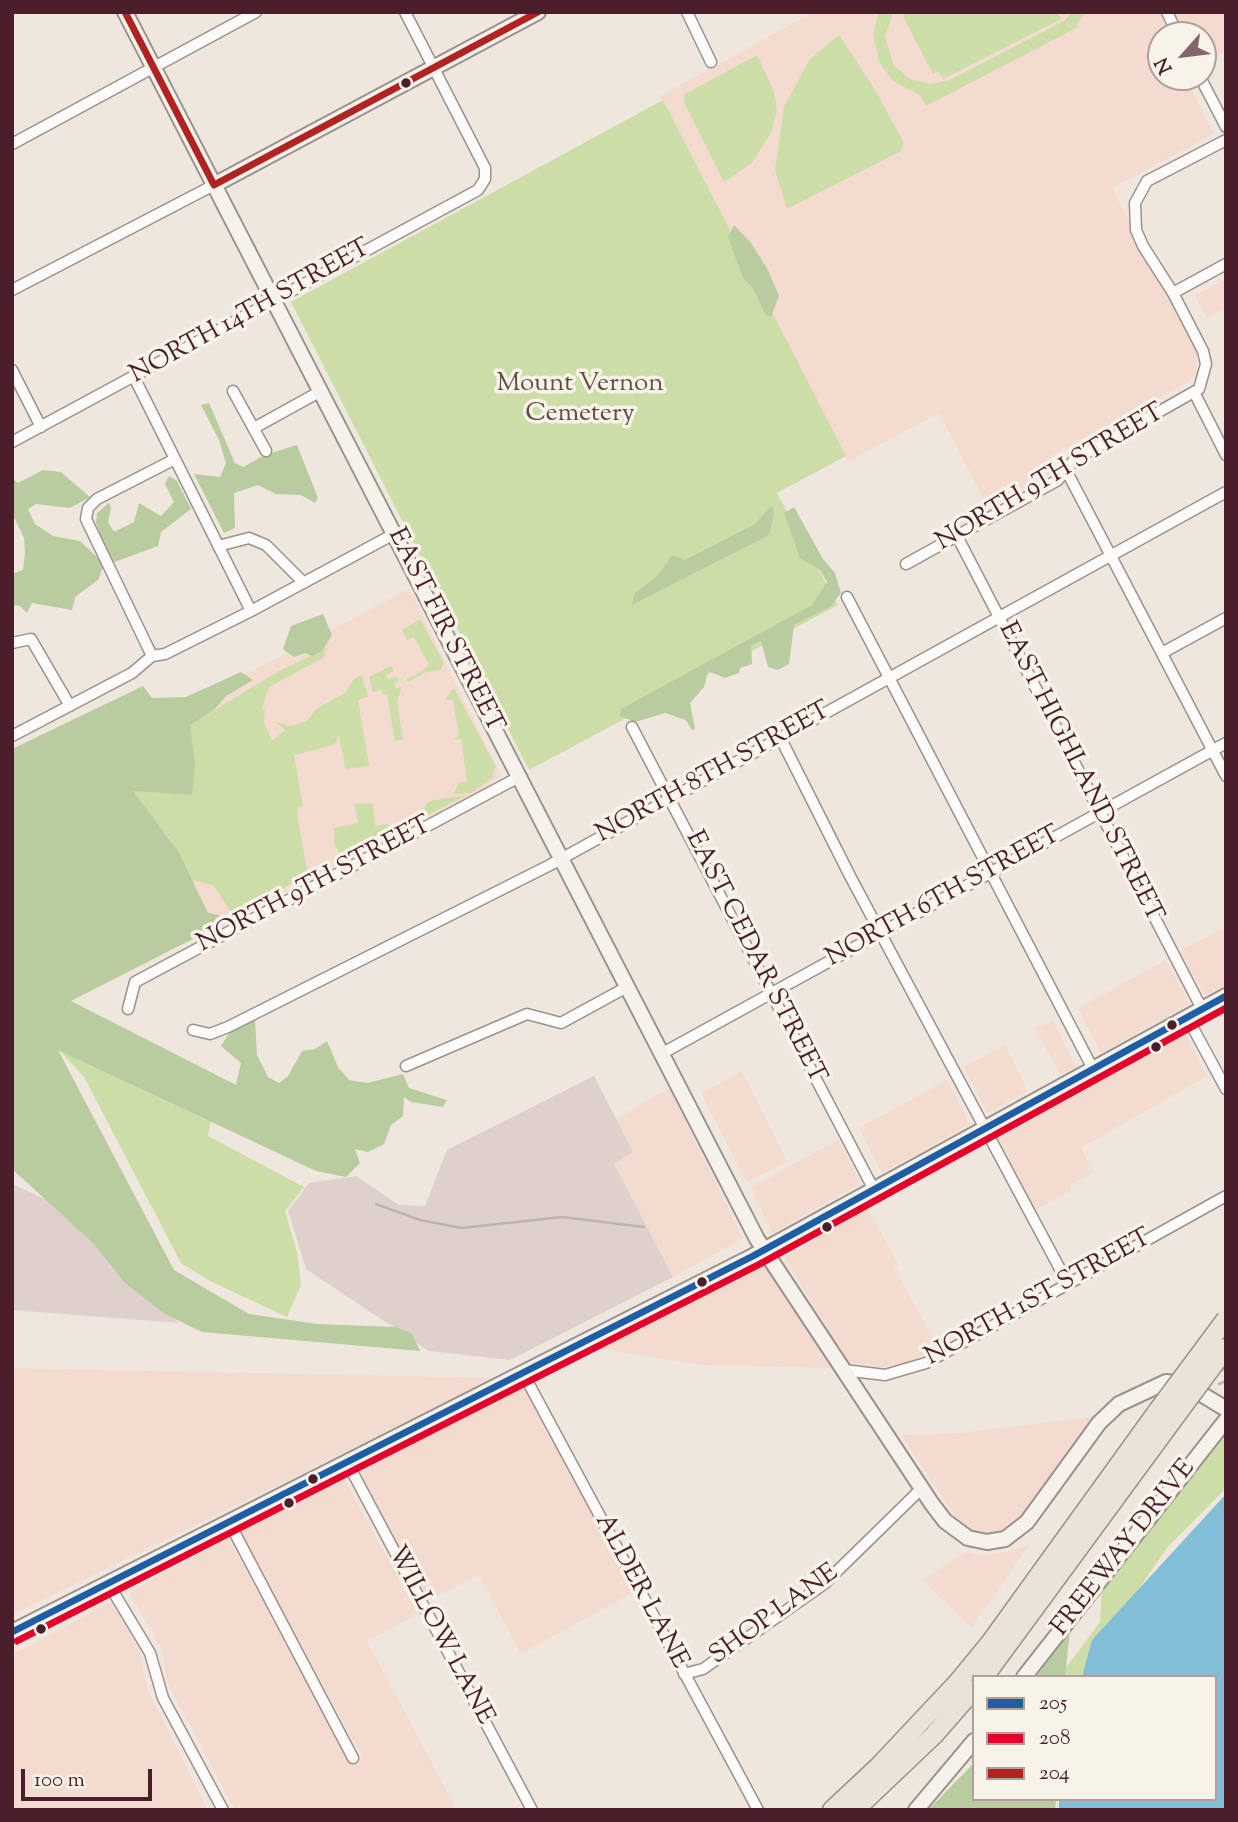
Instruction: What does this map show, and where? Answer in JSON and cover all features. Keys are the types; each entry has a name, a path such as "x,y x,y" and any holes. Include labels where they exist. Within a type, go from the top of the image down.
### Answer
{"highway":[{"path":"985,1675 1166,1415 1226,1319"},
{"path":"832,1810 924,1720 974,1663 1166,1415 1226,1348"},
{"path":"855,1810 934,1735 972,1691"}],"street":[{"name":"EAST FIR STREET","path":"125,12 764,1250 920,1490 945,1521 968,1538 987,1542 1005,1539 1027,1522 1099,1423 1119,1404 1166,1382 1185,1384 1226,1409"},
{"path":"12,144 256,12"},
{"path":"405,12 434,68"},
{"path":"12,290 538,12"},
{"path":"687,12 711,62"},
{"name":"NORTH 14TH STREET","path":"12,442 478,190 485,179 485,168 434,68"},
{"path":"1207,91 1226,127"},
{"path":"1226,140 1152,178 1142,188 1135,203 1136,230 1203,351 1206,365 1202,383 1195,394 1226,455"},
{"path":"1173,293 1226,264"},
{"path":"12,370 41,427"},
{"path":"134,377 251,611"},
{"path":"233,391 266,451"},
{"path":"254,428 321,391"},
{"name":"NORTH 9TH STREET","path":"906,564 1058,480 1074,460 1195,394"},
{"path":"152,656 86,519 88,508 97,499 174,459"},
{"path":"1066,470 1226,776"},
{"name":"NORTH 8TH STREET","path":"193,1030 210,1034 228,1027 561,859 1226,492"},
{"path":"12,736 132,673 152,656 165,654 251,611 394,534"},
{"name":"EAST HIGHLAND STREET","path":"957,536 1202,1009"},
{"path":"218,546 249,538 257,541 265,545 304,583"},
{"path":"847,597 1093,1069"},
{"path":"1162,653 1226,618"},
{"path":"12,642 32,639 70,706"},
{"name":"EAST CEDAR STREET","path":"632,727 773,992 874,1190"},
{"path":"780,737 880,933 1068,1284"},
{"name":"NORTH 6TH STREET","path":"662,1054 1226,743"},
{"name":"NORTH 9TH STREET","path":"128,1009 135,982 519,777"},
{"path":"406,1066 527,1014 561,1023 627,987"},
{"path":"12,1632 764,1250 1226,996"},
{"path":"1187,1017 1226,1089"},
{"name":"NORTH 1ST STREET","path":"844,1370 886,1374 926,1363 1226,1196"},
{"name":"ALDER LANE","path":"523,1373 758,1810"},
{"name":"FREEWAY DRIVE","path":"1026,1675 1226,1420"},
{"name":"WILLOW LANE","path":"346,1462 532,1810"},
{"name":"SHOP LANE","path":"684,1674 703,1669 824,1584 920,1490"},
{"path":"229,1522 353,1758"},
{"path":"108,1583 150,1653 163,1698 223,1810"},
{"path":"916,1810 972,1743"}],"shaded area":[{"path":"814,12 1226,12 1226,51 1217,56 1217,21 1147,21 1147,91 1192,91 1214,134 1112,188 1197,352 1197,373 1187,383 1048,458 1055,471 988,507 939,413 848,462 660,96"},
{"path":"1226,279 1226,308 1207,318 1195,296"},
{"path":"409,589 501,775 487,787 207,933 133,791 162,718"},
{"path":"1226,927 1226,984 1205,996 1180,951"},
{"path":"1166,960 1189,1004 1101,1053 1078,1008"},
{"path":"1053,1021 1076,1067 1061,1075 1034,1028"},
{"path":"1185,1034 1207,1076 1081,1148 1094,1172 1070,1185 1072,1190 1035,1210 997,1137"},
{"path":"1005,1045 1028,1091 988,1113 964,1067"},
{"path":"742,1071 787,1161 747,1182 701,1093"},
{"path":"594,1076 633,1152 614,1164 673,1277 510,1360 429,1351 306,1269 288,1211 309,1183 356,1176 399,1205 425,1206 447,1150"},
{"path":"947,1080 970,1124 882,1173 859,1128"},
{"path":"669,1088 743,1238 673,1277 614,1164 633,1152 616,1119"},
{"path":"838,1140 861,1183 773,1233 750,1188"},
{"path":"12,1184 56,1204 179,1323 12,1310"},
{"path":"867,1208 899,1265 894,1268 939,1348 909,1362 882,1367 852,1364 844,1356 785,1258"},
{"path":"764,1265 831,1368 702,1365 601,1349"},
{"path":"12,1368 496,1378 12,1615"},
{"path":"524,1378 566,1455 562,1458 634,1592 521,1654 479,1575 428,1601 361,1478 362,1471"},
{"path":"1099,1416 1025,1518 1000,1533 977,1532 957,1519 901,1435 961,1433"},
{"path":"343,1477 418,1614 367,1641 457,1810 235,1810 167,1682 162,1650 129,1592 229,1538 349,1762 362,1757 240,1532"},
{"path":"1029,1546 971,1628 922,1580 968,1551 973,1554 996,1554"},
{"path":"108,1603 115,1606 140,1652 147,1688 208,1810 12,1810 12,1655"}],"green space":[{"path":"879,12 893,12 885,37 894,66 910,79 930,84 950,80 1064,21 1072,12 1086,12 1077,24 1078,27 926,106 920,95 893,81 879,62 873,33"},
{"path":"908,12 1057,12 1061,19 943,79 938,71 933,74 903,16"},
{"path":"839,35 874,88 904,143 901,151 787,209 775,170 784,107 810,59"},
{"path":"757,55 774,92 777,109 772,131 752,163 724,182 684,102 685,94"},
{"name":"Mount Vernon Cemetery","path":"663,100 846,456 777,493 838,605 529,770 291,302"},
{"path":"734,225 751,243 768,270 779,296 771,317 765,314 753,288 743,278 728,237"},
{"path":"209,403 235,463 243,467 265,455 297,445 318,498 315,503 301,495 276,494 258,485 234,493 235,528 224,533 194,474 220,477 226,463 219,440 201,405"},
{"path":"43,470 61,472 90,497 70,508 36,504 28,509 35,524 53,536 80,541 104,564 98,580 75,597 72,610 32,603 27,613 20,606 12,605 12,574 23,570 25,553 24,538 12,513 12,478 18,483"},
{"path":"169,476 177,481 191,509 161,532 158,546 112,563 96,523 97,513 109,503 111,508 108,522 114,532 134,522 139,503 161,516 174,502 165,484"},
{"path":"772,505 774,515 769,535 632,605 635,593 658,575 672,555 685,560 755,524"},
{"path":"794,507 823,559 835,573 841,593 831,606 794,625 789,664 778,670 768,667 761,641 751,645 752,664 740,668 739,673 725,678 708,671 704,687 690,703 695,729 692,730 686,720 665,713 635,722 620,716 621,709 812,605 827,582 820,570 800,558 784,513"},
{"path":"323,614 332,635 323,650 312,656 305,653 294,657 283,649 291,626"},
{"path":"420,619 444,663 440,670 426,672 408,682 406,678 415,676 429,665 414,637 407,640 402,630"},
{"path":"327,648 323,658 269,687 262,709 265,710 264,722 272,741 285,730 276,722 291,726 307,721 316,709 345,693 354,679 362,675 368,697 358,700 369,766 346,769 338,734 337,742 330,746 294,755 303,806 297,807 298,820 308,875 233,915 213,885 192,880 169,837 150,817 133,791 192,795 190,725 279,671"},
{"path":"391,666 394,671 386,675 388,680 396,676 399,681 394,684 396,688 402,687 397,701 403,740 395,741 387,694 383,695 382,690 373,692 369,677"},
{"path":"241,672 253,680 226,696 214,710 190,725 195,763 192,795 133,791 178,851 208,913 219,915 224,923 71,1001 236,1085 241,1063 221,1046 229,1033 255,1019 257,1055 268,1077 279,1083 288,1076 302,1051 315,1049 327,1041 338,1067 349,1080 367,1083 403,1074 409,1088 447,1100 443,1107 411,1102 404,1097 403,1116 391,1125 384,1144 368,1152 355,1149 360,1163 346,1177 316,1171 58,1050 174,1270 249,1314 317,1324 396,1327 412,1334 420,1351 202,1332 165,1314 126,1284 93,1243 12,1169 12,749 143,686 152,698 186,697"},
{"path":"454,688 496,767 492,775 495,776 471,793 453,794 459,783 467,781 461,739 453,739 459,735 453,700 446,700"},
{"path":"467,795 342,859 334,843 334,828 358,823 354,804 373,803 375,826 388,824 389,828 405,825 430,801"},
{"path":"58,1049 211,1122 208,1136 304,1187 285,1211 297,1252 301,1285 287,1317 210,1281 181,1263 84,1077"},
{"path":"1226,1434 1226,1488 1166,1549 1132,1599 1103,1675 1060,1675 1100,1622 1102,1589"},
{"path":"1070,1630 1065,1675 1037,1675"},
{"path":"972,1765 972,1801 1056,1801 1055,1810 928,1810"}],"water":[{"path":"1226,1494 1226,1810 1059,1810 1059,1801 1217,1801 1217,1675 1083,1675 1092,1640"}],"railway":[{"path":"376,1204 420,1220 462,1228 562,1217 644,1227"},
{"path":"1222,1370 1226,1368"},
{"path":"1219,1384 1226,1381"}],"transit line":[{"name":"204","path":"125,12 214,185 538,12"},
{"name":"205","path":"12,1632 753,1256 1226,996"},
{"name":"208","path":"17,1641 758,1265 1226,1008"}]}
